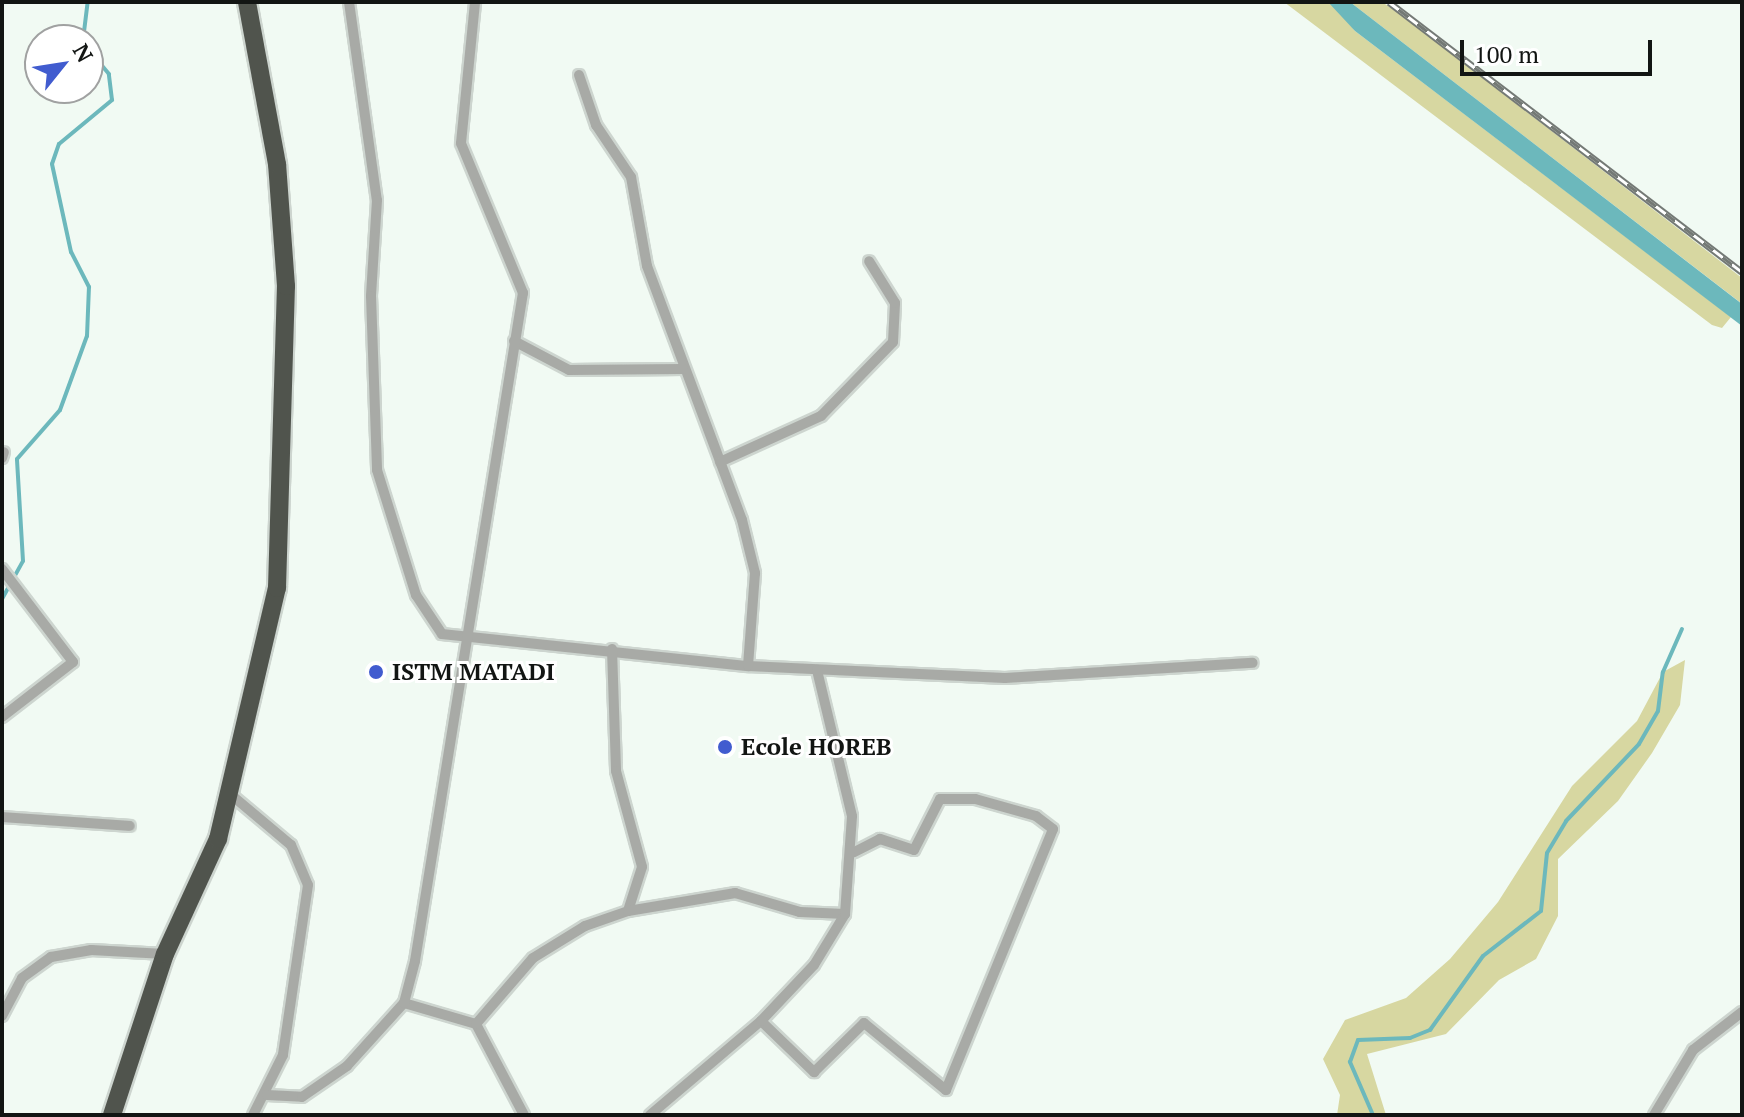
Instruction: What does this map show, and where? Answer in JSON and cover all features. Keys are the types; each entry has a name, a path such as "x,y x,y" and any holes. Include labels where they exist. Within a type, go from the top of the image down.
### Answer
{"highway":[{"path":"112,1115 165,954 218,839 277,588 287,402 277,164 247,2"}],"street":[{"path":"349,2 377,200 371,296 377,470 416,595 442,634 465,640 612,649 748,666 1005,678 1253,663"},
{"path":"267,1095 285,1101 318,1088 404,1003 522,280 461,143 475,2"},
{"path":"579,75 596,125 631,177 642,249 683,369 720,462 755,573 748,666"},
{"path":"720,462 821,416 893,342 895,303 869,261"},
{"path":"514,341 569,370 683,369"},
{"path":"2,569 73,662 2,717"},
{"path":"612,649 616,771 642,867 628,911"},
{"path":"650,1115 761,1021 814,965 845,914 854,852 817,670"},
{"path":"229,793 291,845 308,885 283,1055 267,1095 253,1115"},
{"path":"761,1021 814,1072 864,1023 946,1090 1053,829 1047,819 1021,812 940,799 914,850 880,839 854,852"},
{"path":"2,817 130,826"},
{"path":"476,1024 533,958 585,926 628,911 735,893 800,912 845,914"},
{"path":"2,1016 5,996 51,957 91,950 165,954"},
{"path":"404,1003 476,1024 524,1115"},
{"path":"1654,1115 1693,1050 1742,1012"}],"green space":[{"path":"1284,2 1332,2 1355,31 1731,317 1722,328 1712,325"},
{"path":"1350,2 1382,2 1400,14 1742,278 1741,303"},
{"path":"1685,660 1680,705 1652,753 1618,801 1558,859 1558,916 1536,959 1499,980 1446,1034 1367,1054 1386,1115 1337,1115 1340,1095 1323,1059 1345,1020 1406,998 1450,959 1498,902 1572,786 1637,721 1663,672"}],"water":[{"path":"1328,2 1350,2 1742,304 1742,326 1355,31"}],"waterway":[{"path":"85,24 88,2"},
{"path":"2,599 23,561 17,459 60,410 87,336 89,287 71,252 52,164 59,144 112,100 109,74 104,68"},
{"path":"1373,1115 1350,1062 1358,1040 1410,1038 1430,1030 1483,956 1541,911 1547,853 1566,821 1639,744 1658,711 1663,672 1682,629"}],"railway":[{"path":"1389,2 1742,272"}],"place":[{"name":"ISTM MATADI","path":"376,672"},
{"name":"Ecole HOREB","path":"725,747"}]}
